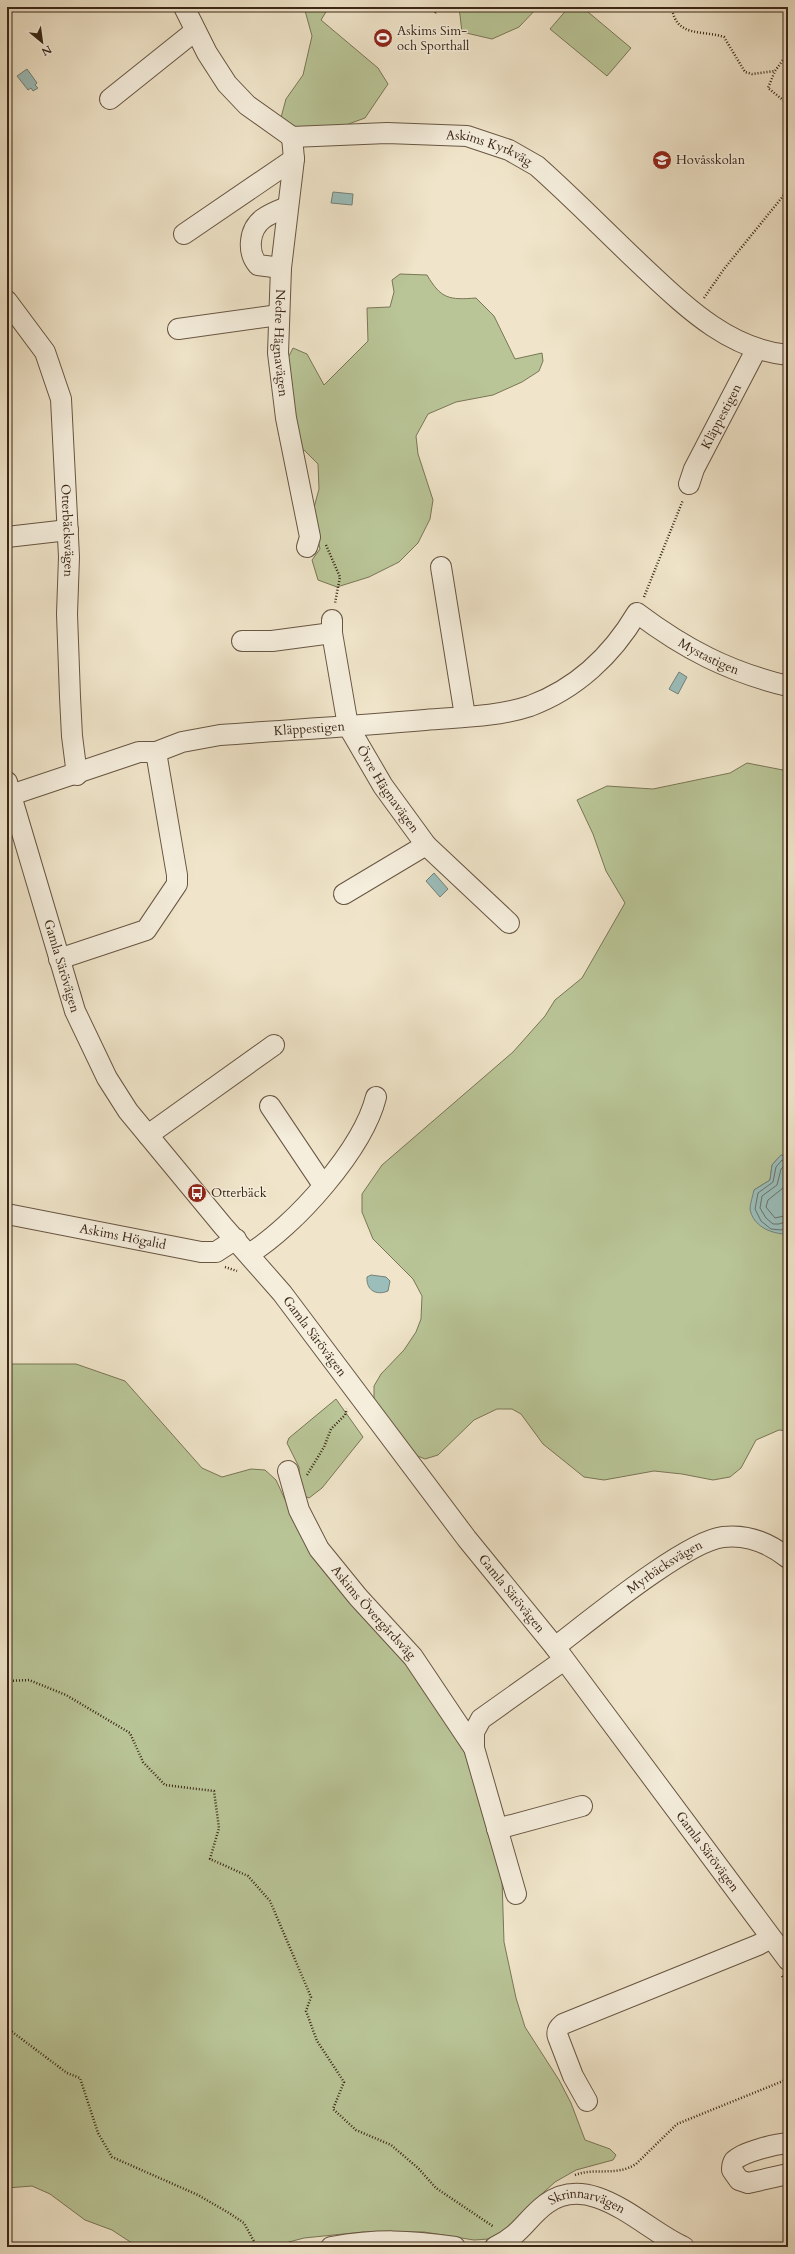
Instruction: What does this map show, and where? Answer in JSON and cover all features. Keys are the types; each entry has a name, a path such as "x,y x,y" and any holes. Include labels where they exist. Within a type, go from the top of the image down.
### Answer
{"street":[{"path":"184,7 207,53 227,84 240,99 292,137"},
{"path":"110,99 195,31"},
{"name":"Askims Kyrkväg","path":"292,137 424,133 467,136 509,150 537,166 693,313 736,340 756,350 788,355"},
{"name":"Nedre Hägnavägen","path":"292,137 294,159 287,207 279,315 280,378 308,542"},
{"path":"184,234 294,159"},
{"path":"282,268 258,265 251,254 251,246 252,236 257,223 270,214 287,207"},
{"name":"Otterbäcksvägen","path":"7,301 45,352 59,389 62,408 68,530 67,635 72,736 77,774"},
{"path":"178,329 279,315"},
{"name":"Kläppestigen","path":"689,484 694,469 756,350"},
{"path":"7,537 68,530"},
{"path":"442,567 465,716"},
{"name":"Kläppestigen","path":"9,789 77,774 139,752 156,752 182,742 220,735 465,716 529,706 574,682 601,661 621,640 637,613"},
{"name":"Mystastigen","path":"637,613 671,638 716,662 757,678 788,686"},
{"path":"242,641 272,640 332,626"},
{"name":"Övre Hägnavägen","path":"332,626 348,726 395,805 426,845 508,923"},
{"path":"59,959 146,930 177,884 178,875 156,752"},
{"name":"Gamla Särövägen","path":"9,789 75,1011 107,1078 128,1111 282,1293 467,1539 560,1654 788,1960"},
{"path":"344,894 426,845"},
{"path":"148,1136 274,1045"},
{"path":"242,1246 273,1236 323,1185 351,1150 365,1126 376,1096"},
{"path":"270,1106 323,1185"},
{"name":"Askims Högalid","path":"7,1214 201,1252 216,1252 242,1246"},
{"name":"Askims Övergårdsväg","path":"289,1478 304,1523 319,1549 358,1597 413,1657 474,1748"},
{"name":"Myrbäcksvägen","path":"560,1654 652,1576 685,1553 711,1540 723,1537 749,1538 762,1542 788,1558"},
{"name":"Askims Övergårdsväg","path":"516,1894 474,1748 474,1732 481,1719 560,1654"},
{"path":"497,1830 582,1806"},
{"path":"587,2101 573,2076 558,2037 557,2032 563,2024 758,1945 771,1938"},
{"path":"788,2143 765,2148 738,2158 733,2163 732,2170 739,2180 748,2183 788,2174"},
{"name":"Skrinnarvägen","path":"503,2243 543,2207 557,2198 570,2195 600,2196 671,2241 684,2247"},
{"path":"331,2247 411,2241 455,2247"}],"path":[{"path":"435,13 440,7"},
{"path":"672,7 675,17 690,32 724,37 745,72 752,74 775,71"},
{"path":"788,53 775,71 768,88 788,104"},
{"path":"693,313 724,269 788,190"},
{"path":"637,613 689,484"},
{"path":"308,542 327,546 340,577 332,626"},
{"path":"289,1478 312,1470 331,1429 344,1415 349,1405"},
{"path":"7,1681 29,1680 66,1695 130,1733 143,1762 165,1785 214,1790 219,1828 210,1859 248,1876 270,1901 311,1997 306,2011 317,2041 344,2082 333,2109 356,2130 391,2145 418,2168 436,2188 503,2243"},
{"path":"7,2028 67,2074 80,2078 98,2133 112,2157 198,2195 229,2213 244,2223 257,2247"},
{"path":"557,2198 556,2192 560,2185 569,2178 589,2172 617,2172 629,2168 645,2156 667,2131 681,2121 788,2079"}],"green space":[{"path":"304,7 329,7 321,20 378,68 388,84 365,118 332,130 314,130 279,125 286,99 303,75 312,36"},
{"path":"459,7 538,7 519,27 492,39 462,32"},
{"path":"569,7 582,7 631,48 607,76 550,29"},
{"path":"400,274 427,275 437,289 452,298 476,298 494,316 515,359 542,353 543,361 539,371 522,382 493,395 456,402 428,414 416,436 418,454 433,500 430,519 418,543 399,562 369,577 337,587 318,580 312,560 320,549 312,515 319,489 318,464 299,445 288,358 293,348 307,354 324,385 368,341 367,308 390,307 394,292 392,280"},
{"path":"747,763 788,771 788,1157 781,1155 772,1165 770,1180 754,1190 784,1234 788,1227 788,1431 779,1430 756,1440 741,1468 730,1477 713,1480 682,1474 654,1471 604,1480 584,1477 543,1444 521,1414 512,1409 497,1409 474,1420 438,1455 425,1459 415,1455 374,1399 374,1386 381,1374 404,1350 416,1332 421,1319 422,1296 413,1279 373,1239 362,1212 362,1194 382,1165 513,1052 545,1016 555,1000 582,978 625,903 606,871 593,834 577,800 607,786 653,789 730,773"},
{"path":"7,1364 76,1364 125,1381 202,1468 222,1477 251,1469 265,1470 276,1480 294,1519 408,1664 468,1753 502,1879 504,1942 516,1998 525,2027 559,2080 571,2103 585,2140 610,2149 616,2155 613,2160 576,2170 555,2182 535,2200 520,2219 504,2232 489,2239 474,2240 424,2232 363,2232 304,2238 270,2247 138,2247 112,2230 85,2220 50,2194 32,2186 7,2188"},
{"path":"336,1399 363,1437 322,1488 309,1498 302,1495 300,1489 299,1467 287,1443 289,1438"}],"water":[{"path":"27,69 37,83 35,85 38,88 33,91 31,88 28,90 17,76"},
{"path":"333,192 353,194 352,205 331,203"},
{"path":"679,672 687,677 678,694 669,689"},
{"path":"434,873 448,889 440,897 426,881"},
{"path":"781,1155 788,1157 788,1227 784,1234 763,1228 755,1220 750,1209 754,1190 770,1180 772,1165"},
{"path":"371,1275 386,1277 390,1281 388,1291 380,1293 373,1291 367,1282 367,1277"}],"place":[{"name":"Askims Sim- och Sporthall","path":"383,38"},
{"name":"Hovåsskolan","path":"662,160"},
{"name":"Otterbäck","path":"197,1193"}]}
